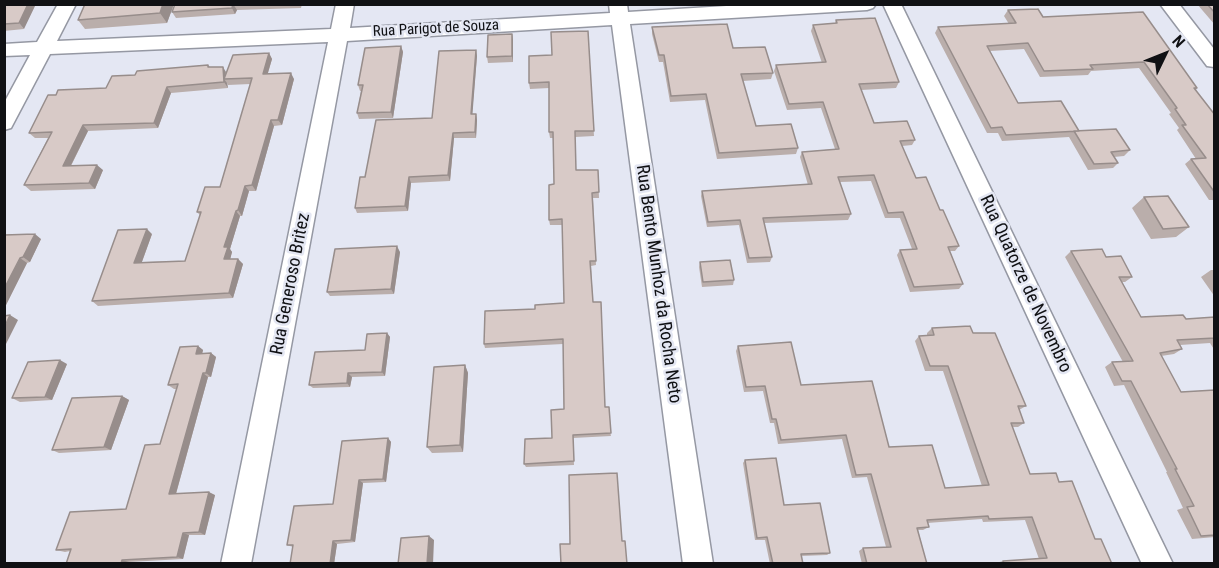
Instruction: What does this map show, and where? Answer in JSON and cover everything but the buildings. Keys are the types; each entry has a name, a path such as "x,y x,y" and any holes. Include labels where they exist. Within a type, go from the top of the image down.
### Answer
{"street":[{"path":"4,123 67,4"},
{"name":"Rua Generoso Britez","path":"236,564 345,4"},
{"name":"Rua Parigot de Souza","path":"4,50 339,35 619,11 867,4"},
{"name":"Rua Quatorze de Novembro","path":"892,4 1158,564"},
{"path":"1169,4 1215,61"},
{"name":"Rua Bento Munhoz da Rocha Neto","path":"619,11 698,564"}]}
